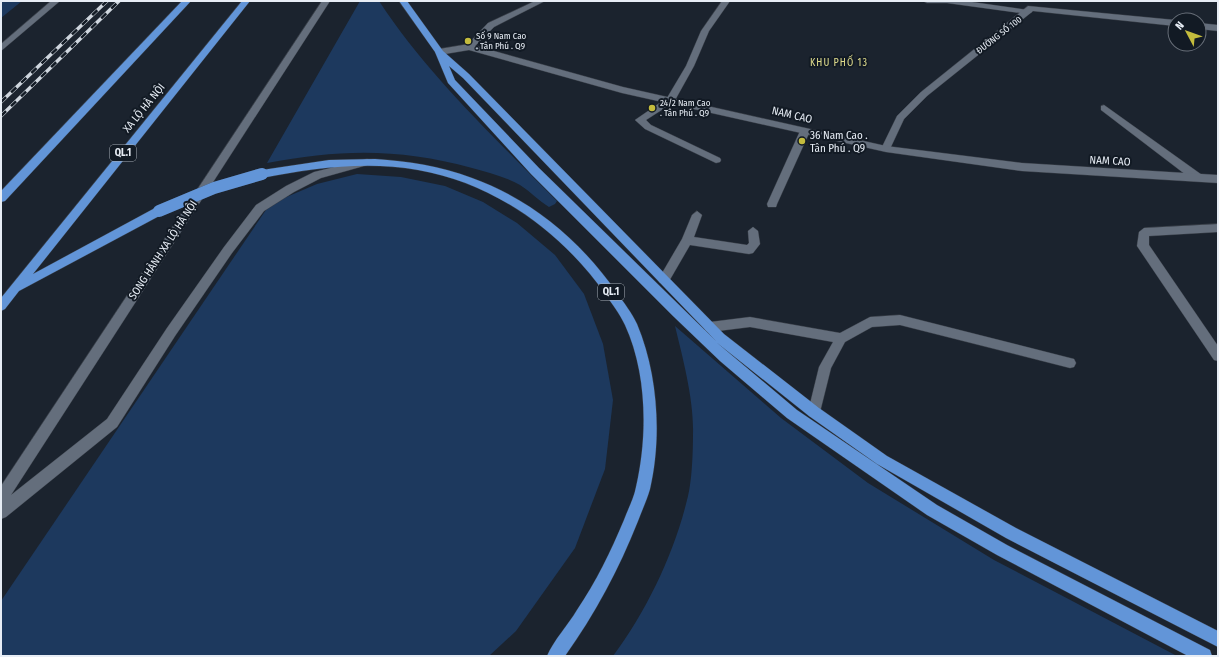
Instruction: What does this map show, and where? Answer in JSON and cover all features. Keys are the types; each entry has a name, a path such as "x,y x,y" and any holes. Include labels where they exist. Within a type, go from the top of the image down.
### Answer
{"highway":[{"path":"1,198 187,1"},
{"name":"XA LỘ HÀ NỘI","path":"1,306 246,1"},
{"path":"402,1 439,52 466,76 720,338 814,412 882,460 1011,533 1218,639"},
{"path":"439,52 451,81 536,171 677,313 724,357 792,414 932,510 1002,550 1204,656"},
{"name":"QL.1","path":"13,290 159,211 214,188 262,174 301,166 335,162 402,164 441,171 474,181 512,200 545,223 576,250 604,281 630,323 645,370 650,427 643,489 617,557 580,622 555,656"}],"street":[{"path":"1,48 56,1"},
{"name":"SONG HÀNH XA LỘ HÀ NỘI","path":"1,498 326,1"},
{"path":"468,47 491,25 541,1"},
{"path":"716,160 648,127 640,120 671,100 690,66 705,31 726,1"},
{"path":"927,1 1030,7"},
{"name":"ĐƯỜNG SỐ 100","path":"886,149 900,118 924,94 1030,7 1167,22"},
{"path":"1207,27 1218,28"},
{"name":"NAM CAO","path":"439,52 468,47 622,90 886,149 1022,167 1218,179"},
{"path":"1104,108 1198,178"},
{"path":"772,204 805,130"},
{"path":"1,512 112,423 171,332 228,250 260,208 290,189 318,175 368,162"},
{"path":"664,280 687,240 697,215"},
{"path":"1218,228 1144,232 1143,246 1218,356"},
{"path":"687,240 749,250 755,244 753,231"},
{"path":"814,412 825,367 841,338 870,322 900,320 1070,363"},
{"path":"710,327 750,322 841,338"}],"shaded area":[{"path":"1,1 22,1 1,18"},
{"path":"360,1 379,1 418,54 461,103 557,201 555,204 549,207 520,185 503,177 446,161 420,157 395,154 345,153 294,158 267,163"},
{"path":"357,174 401,177 445,186 483,202 517,223 555,255 584,294 603,344 613,400 605,469 575,548 516,631 489,656 1,656 1,601 270,204 317,184"},
{"path":"675,326 781,418 868,483 994,560 1177,656 613,656 637,621 658,582 675,541 689,493 693,450 692,407"}],"railway":[{"path":"1,102 107,1"},
{"path":"1,116 119,1"}],"place":[{"name":"Số 9 Nam Cao . Tân Phú . Q9","path":"468,41"},
{"name":"24/2 Nam Cao . Tân Phú . Q9","path":"652,108"},
{"name":"36 Nam Cao . Tân Phú . Q9","path":"802,141"}],"district":[{"name":"KHU PHỐ 13","path":"839,63"}]}
